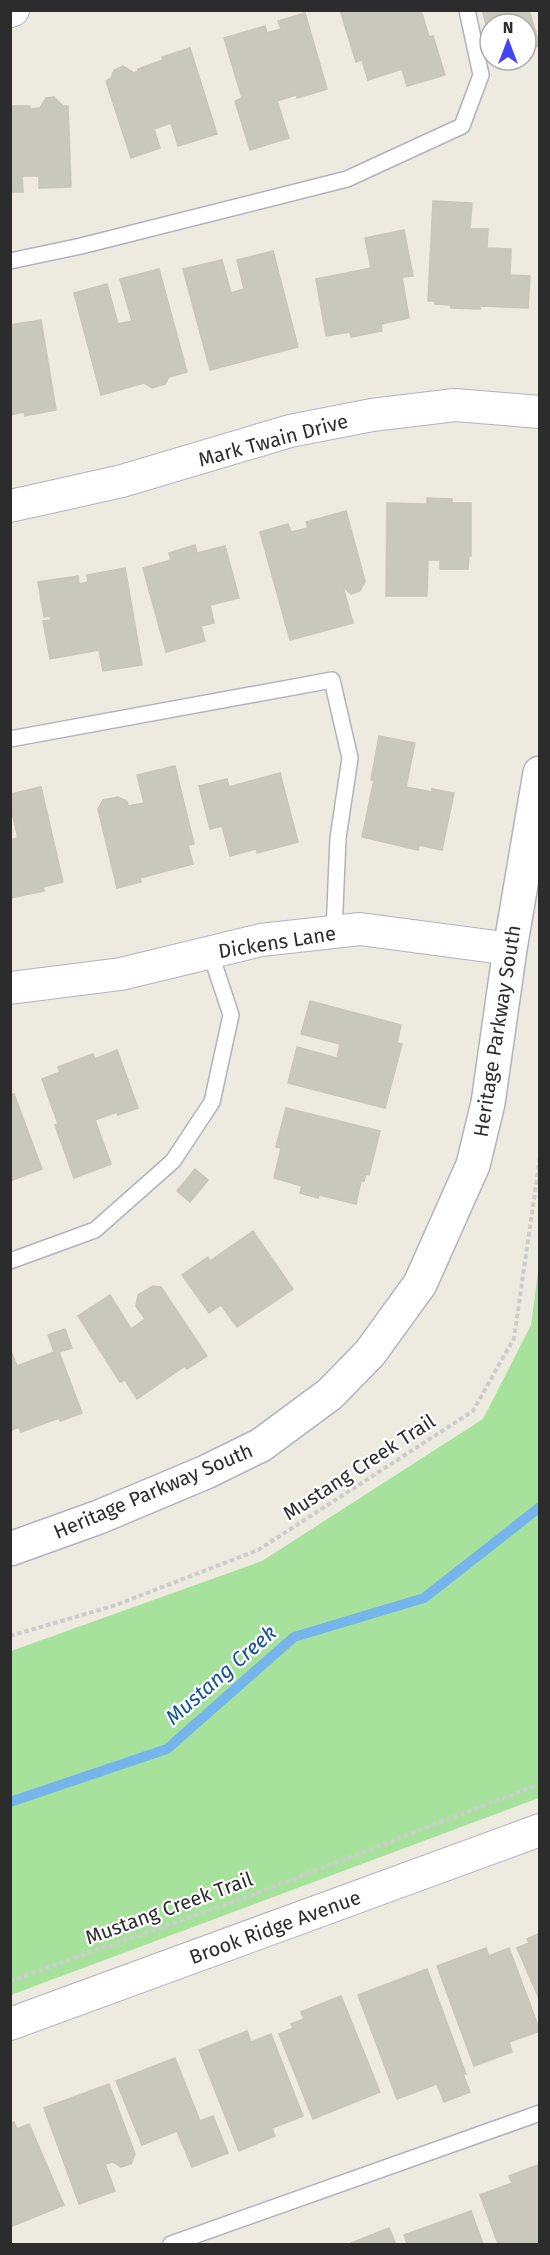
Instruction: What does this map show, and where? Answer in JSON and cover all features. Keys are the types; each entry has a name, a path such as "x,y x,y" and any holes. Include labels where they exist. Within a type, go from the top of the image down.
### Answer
{"street":[{"name":"Mark Twain Drive","path":"10,506 123,481 290,431 372,415 455,405 540,412"},
{"name":"Heritage Parkway South","path":"10,1549 99,1517 206,1472 261,1445 330,1394 369,1353 420,1284 473,1166 488,1103 510,949 540,773"},
{"name":"Dickens Lane","path":"10,988 121,974 261,940 360,929 510,949"},
{"name":"Brook Ridge Avenue","path":"10,2024 540,1830"}],"lane":[{"path":"10,261 81,246 348,179 462,126 481,75 467,10"},
{"path":"10,739 332,680 350,758 338,838 334,932"},
{"path":"10,1262 95,1230 173,1161 212,1102 231,1015 210,952"},
{"path":"171,2244 540,2113"}],"path":[{"name":"Mustang Creek Trail","path":"10,1636 116,1605 258,1550 473,1411 513,1338 540,1157"},
{"name":"Mustang Creek Trail","path":"10,1981 244,1898 540,1784"}],"green space":[{"path":"539,1264 539,1798 11,1995 11,1651 262,1561 483,1419 531,1325"}],"building":[{"path":"340,10 421,10 429,37 433,36 445,75 407,86 402,69 368,80 362,60 356,62"},
{"path":"482,10 529,10 530,12 483,12"},
{"path":"305,13 327,89 277,101 289,138 250,150 235,101 242,98 224,38 265,26 267,33 281,29 278,21"},
{"path":"190,48 217,134 178,146 171,123 154,129 160,148 131,158 106,81 111,78 114,70 123,66 134,73 138,69 163,60 162,57"},
{"path":"54,97 63,106 68,106 71,187 39,188 39,176 22,176 23,192 10,192 10,106 40,108 46,98"},
{"path":"433,201 472,203 470,229 488,229 487,248 511,249 510,275 530,276 528,308 480,306 480,309 451,308 451,305 428,301"},
{"path":"404,230 413,276 402,277 409,318 381,324 382,331 351,337 350,332 326,336 316,279 371,268 365,238"},
{"path":"273,251 298,347 210,370 183,269 222,260 231,293 244,289 237,260"},
{"path":"159,269 187,372 169,377 165,384 152,388 144,383 101,395 74,293 107,284 118,324 132,321 120,279"},
{"path":"41,320 56,410 25,416 24,412 10,415 10,325"},
{"path":"427,498 452,499 452,503 471,503 471,556 469,556 468,569 440,569 440,560 428,560 427,596 386,596 387,503 427,504"},
{"path":"346,511 365,581 360,591 351,594 343,587 353,623 290,640 260,532 288,524 291,532 308,528 306,522"},
{"path":"195,545 197,553 225,546 239,598 210,605 214,623 201,626 205,641 166,652 143,568 171,560 169,553"},
{"path":"125,568 142,665 103,671 99,650 50,659 43,621 51,620 50,616 44,617 38,582 78,576 79,584 88,582 87,575"},
{"path":"379,736 415,743 406,787 454,793 442,850 419,845 418,850 362,837 374,780 371,780"},
{"path":"175,766 194,844 188,845 193,864 140,878 141,882 117,888 98,809 103,800 118,797 127,801 128,806 144,803 137,775"},
{"path":"280,773 298,842 257,853 256,849 230,856 222,826 210,829 199,786 227,779 229,787"},
{"path":"41,787 63,882 43,887 44,891 10,898 10,840 18,838 10,794"},
{"path":"310,1001 401,1025 397,1043 402,1044 385,1108 288,1083 297,1047 337,1058 340,1044 301,1034"},
{"path":"117,1050 138,1108 95,1120 111,1164 74,1178 42,1079 60,1072 58,1067 93,1054 95,1059"},
{"path":"14,1094 42,1169 10,1181 10,1095"},
{"path":"286,1108 380,1131 369,1175 366,1174 364,1181 361,1181 356,1204 300,1193 302,1186 274,1178 281,1148 276,1147"},
{"path":"195,1169 208,1180 190,1202 177,1191"},
{"path":"253,1231 293,1289 237,1327 221,1305 209,1313 182,1275 208,1257 210,1261"},
{"path":"153,1286 161,1287 207,1356 187,1369 185,1366 137,1399 125,1380 120,1382 78,1316 110,1295 131,1329 145,1319 136,1306 138,1295"},
{"path":"65,1329 72,1348 59,1352 82,1413 60,1421 59,1418 21,1432 19,1427 10,1431 10,1349 17,1366 54,1352 48,1335"},
{"path":"540,1933 540,2001 517,1948 529,1943 527,1939"},
{"path":"486,1948 489,1956 509,1948 540,2031 509,2042 512,2052 474,2066 437,1966"},
{"path":"427,1969 466,2074 463,2074 470,2092 444,2102 437,2084 397,2099 358,1995"},
{"path":"341,1996 380,2092 313,2119 279,2034 293,2028 291,2024 304,2019 301,2012"},
{"path":"247,2031 251,2042 271,2034 303,2116 272,2128 275,2136 239,2151 199,2050"},
{"path":"175,2058 200,2121 213,2116 228,2153 192,2167 177,2131 142,2145 116,2081"},
{"path":"109,2084 135,2154 131,2164 121,2167 113,2162 105,2164 115,2191 79,2204 44,2108"},
{"path":"14,2122 17,2129 29,2124 64,2205 10,2227 10,2124"},
{"path":"540,2164 540,2244 498,2244 480,2195 512,2183 509,2176"},
{"path":"471,2211 483,2244 407,2244 404,2235"},
{"path":"389,2228 396,2244 349,2244"}],"waterway":[{"name":"Mustang Creek","path":"10,1802 167,1749 294,1637 424,1598 540,1507"}]}
